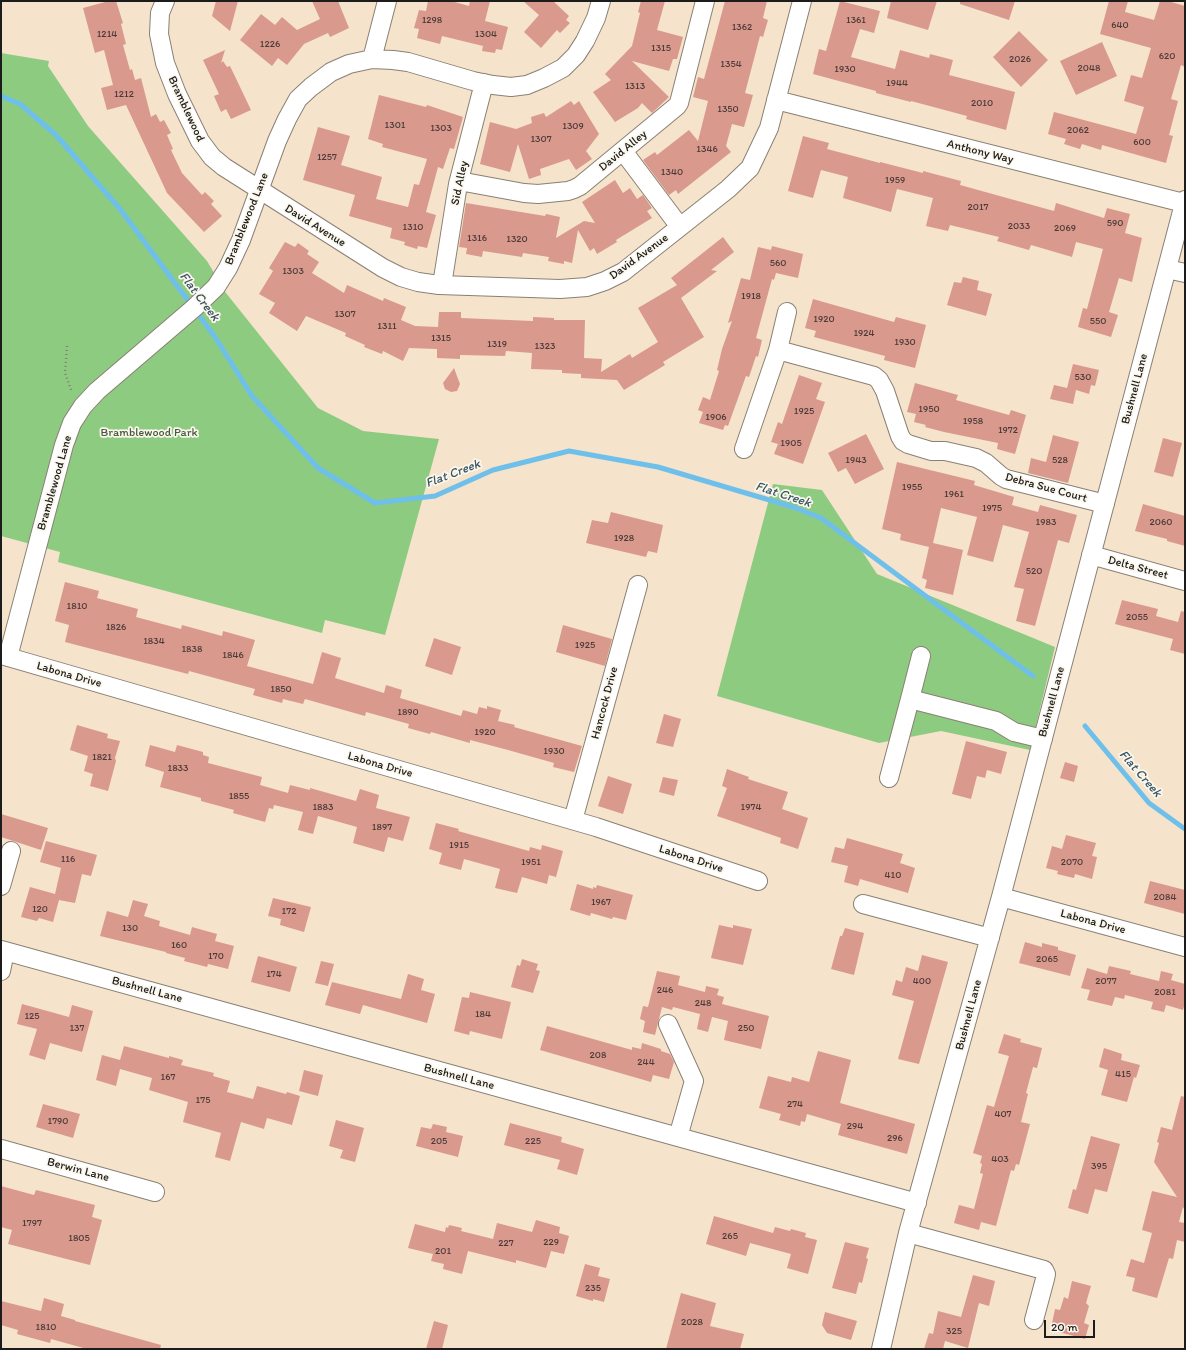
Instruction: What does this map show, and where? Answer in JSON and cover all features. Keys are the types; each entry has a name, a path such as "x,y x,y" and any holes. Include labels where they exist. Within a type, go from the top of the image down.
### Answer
{"street":[{"name":"Bramblewood","path":"165,1 160,13 159,34 165,63 189,120 200,141 212,157 224,168 260,191"},
{"path":"372,60 387,1"},
{"name":"Bramblewood Lane","path":"5,656 64,445 72,423 83,406 103,386 194,308 216,287 228,268 241,240 277,142 298,99 311,86 331,72 349,64 372,60 408,62 484,83 511,87 526,84 544,78 563,68 576,55 586,41 596,18 600,1"},
{"name":"David Alley","path":"459,182 524,193 545,194 568,191 580,186 673,110 679,102 705,1"},
{"name":"David Avenue","path":"260,191 382,268 418,282 442,285 560,289 587,287 605,281 623,272 728,189 750,168 769,128 802,1"},
{"name":"Sid Alley","path":"442,285 459,182 484,83"},
{"name":"Anthony Way","path":"776,100 1185,202"},
{"path":"623,151 680,227"},
{"name":"Bushnell Lane","path":"881,1349 908,1233 990,938 1185,202"},
{"path":"1167,269 1185,273"},
{"path":"744,449 778,350 787,312"},
{"name":"Debra Sue Court","path":"778,350 874,376 879,380 885,391 900,436 903,441 908,444 931,451 945,451 976,458 986,463 1006,479 1105,504"},
{"name":"Delta Street","path":"1092,555 1185,581"},
{"name":"Hancock Drive","path":"573,820 638,585"},
{"name":"Labona Drive","path":"5,656 573,820 758,881"},
{"path":"889,778 921,656"},
{"path":"910,699 996,721 1014,732 1043,739"},
{"path":"1,886 11,851"},
{"name":"Labona Drive","path":"1001,897 1185,947"},
{"path":"863,904 990,938"},
{"path":"1,971 3,950"},
{"name":"Bushnell Lane","path":"3,950 917,1203"},
{"path":"668,1024 694,1081 678,1137"},
{"name":"Berwin Lane","path":"1,1150 154,1192"},
{"path":"908,1233 1044,1270 1046,1274 1034,1320"}],"path":[{"path":"67,346 65,360 66,377 71,391 83,406"}],"green space":[{"name":"Bramblewood Park","path":"1,53 49,61 48,66 88,126 207,261 226,293 318,408 363,431 439,439 385,635 325,620 322,633 58,562 60,552 1,536"},
{"path":"773,484 822,490 877,574 1055,647 1030,750 941,731 879,743 717,696"}],"building":[{"path":"109,1 116,1 123,23 121,24 126,44 123,45 130,70 132,69 135,80 141,78 151,117 156,114 160,122 164,120 171,133 167,135 173,149 171,150 182,173 202,195 205,192 214,201 211,204 222,216 204,232 167,193 126,105 107,110 101,88 113,85 104,50 95,53 83,8"},
{"path":"216,1 238,1 230,31 212,16"},
{"path":"312,1 338,1 349,28 330,37 328,33 304,44 287,65 278,58 272,66 240,40 261,14 275,25 282,17 297,30 320,19"},
{"path":"428,1 451,1 469,6 470,1 490,1 485,21 508,27 502,50 496,49 495,53 482,51 483,46 442,36 440,44 417,38 419,29 414,28 419,10 426,11"},
{"path":"523,1 553,1 569,16 566,20 570,23 560,33 557,30 541,48 524,32 539,15"},
{"path":"641,1 665,1 657,30 683,37 677,59 673,59 669,71 632,61 669,97 652,113 642,103 638,108 615,122 593,92 611,80 605,74 632,46 640,13 638,12"},
{"path":"725,1 767,1 763,18 768,20 763,37 760,36 745,93 753,95 744,127 732,124 726,146 731,152 678,194 676,190 669,195 643,160 655,152 657,155 689,130 698,141 708,101 693,97 698,77 704,79"},
{"path":"840,1 880,11 874,33 860,29 851,57 895,69 900,50 929,58 930,54 953,60 949,75 1015,92 1006,130 966,119 967,116 876,93 876,91 813,74 819,49 826,51"},
{"path":"891,1 937,1 928,30 887,18"},
{"path":"960,1 1015,1 1009,20 960,4"},
{"path":"1109,1 1128,1 1125,12 1154,20 1160,1 1168,1 1185,6 1185,67 1181,65 1171,99 1178,101 1169,135 1173,136 1166,163 1102,145 1101,150 1082,144 1080,149 1064,144 1066,139 1048,134 1054,112 1136,134 1144,107 1124,101 1131,75 1142,78 1151,48 1100,34"},
{"path":"1019,31 1048,60 1021,87 993,57"},
{"path":"1102,42 1117,76 1076,95 1060,61"},
{"path":"225,50 221,63 223,61 227,67 230,66 251,110 231,119 226,109 221,112 214,96 219,94 203,60"},
{"path":"379,95 426,107 427,105 463,117 454,149 450,148 443,169 438,167 426,212 436,215 427,248 418,246 417,249 404,245 405,242 390,238 392,228 349,216 355,195 303,180 318,127 350,136 341,165 382,177 376,199 408,207 414,184 419,185 427,159 382,147 383,144 368,139"},
{"path":"571,101 574,105 579,101 599,134 586,151 592,159 576,170 569,159 540,169 541,175 529,179 518,144 510,172 480,164 490,122 516,129 532,123 531,117 544,113 546,117"},
{"path":"803,136 829,143 827,149 880,163 923,173 923,171 961,181 960,185 1054,211 1056,203 1104,218 1107,208 1130,214 1125,233 1142,238 1132,282 1119,278 1109,312 1118,315 1111,337 1078,327 1083,308 1087,309 1103,249 1076,242 1072,257 1031,245 1029,250 997,241 999,237 950,225 948,231 926,226 933,198 897,189 891,212 843,198 848,177 821,170 813,198 788,191"},
{"path":"615,180 623,193 630,188 637,199 643,195 652,208 647,211 652,218 616,240 617,242 597,254 594,248 590,251 578,230 572,263 564,261 564,264 548,261 549,257 523,253 522,257 483,251 482,257 466,254 467,248 459,247 466,203 545,216 546,214 560,217 556,238 584,221 595,223 582,202"},
{"path":"723,237 734,252 711,270 717,271 681,298 704,337 663,362 665,365 624,390 617,380 581,378 581,374 562,373 562,370 531,369 532,353 506,351 505,356 460,355 460,359 437,358 437,349 409,348 403,361 383,351 382,354 364,347 365,345 345,336 346,333 306,316 297,331 269,313 275,303 259,294 273,271 269,268 285,242 295,247 298,243 309,251 307,254 319,262 312,273 344,293 347,285 383,301 384,298 406,307 401,320 415,326 438,327 439,312 461,312 461,318 533,321 533,317 554,318 554,320 585,320 584,358 602,359 601,372 630,354 632,358 658,342 638,308 677,285 671,278"},
{"path":"772,246 803,254 798,278 776,273 774,280 772,279 756,338 762,340 758,357 756,356 749,377 746,376 728,426 725,425 723,430 699,423 703,412 698,410 703,397 710,400 719,371 717,370 722,349 732,321 728,323 741,278 750,280 758,247 771,250"},
{"path":"963,277 979,281 977,290 992,294 986,316 947,305 954,282 961,283"},
{"path":"813,299 894,322 896,317 926,325 915,368 884,360 885,356 814,337 816,331 805,328"},
{"path":"1073,364 1099,370 1095,386 1091,385 1089,394 1076,390 1073,404 1050,399 1054,385 1067,388"},
{"path":"454,368 460,384 457,391 451,392 445,389 443,383"},
{"path":"799,375 822,383 816,399 825,402 803,464 774,454 778,444 771,442 778,422 782,424"},
{"path":"915,383 958,395 956,400 1009,415 1011,410 1026,415 1015,454 997,449 998,443 944,432 925,427 926,425 914,422 916,414 907,412"},
{"path":"866,434 884,469 855,484 846,468 838,472 828,453"},
{"path":"1053,435 1079,442 1068,483 1028,473 1031,458 1046,462"},
{"path":"1163,438 1182,443 1173,477 1154,472"},
{"path":"897,462 975,481 974,485 1014,497 1012,505 1038,512 1040,505 1077,515 1069,543 1058,540 1035,626 1016,621 1024,589 1014,587 1029,532 1003,525 993,562 967,555 977,517 941,508 933,543 963,550 953,595 925,588 927,580 922,578 929,547 900,540 901,534 882,529"},
{"path":"1143,504 1185,516 1185,546 1167,541 1167,539 1135,531"},
{"path":"611,512 663,525 657,553 648,551 646,557 586,543 592,520 608,523"},
{"path":"65,582 99,591 97,598 138,609 136,617 181,629 182,625 222,636 223,631 255,640 247,666 313,684 322,652 341,658 335,678 384,693 386,685 402,690 400,698 461,716 463,710 477,714 479,707 487,709 487,706 501,710 498,721 582,746 574,772 553,767 554,763 508,750 470,740 470,743 431,732 430,734 408,728 409,724 366,712 365,716 305,699 303,704 283,699 282,703 253,695 255,689 189,671 188,674 65,642 69,625 55,621"},
{"path":"1122,600 1158,609 1156,616 1178,622 1181,611 1185,612 1185,654 1170,650 1173,639 1115,624"},
{"path":"563,625 612,639 605,666 556,652"},
{"path":"434,638 461,647 452,675 425,666"},
{"path":"664,714 681,719 673,747 656,743"},
{"path":"77,725 108,734 107,738 120,741 108,791 90,786 93,774 84,771 88,756 70,750"},
{"path":"966,741 1007,752 1001,774 987,770 985,778 977,776 971,799 952,794"},
{"path":"150,745 175,752 177,745 203,752 203,755 209,757 208,763 262,777 260,785 288,793 290,785 310,790 310,788 356,801 360,789 379,795 376,808 410,817 403,841 388,837 384,852 353,843 357,827 318,816 313,834 298,830 303,812 274,805 273,809 269,808 265,822 233,813 234,810 201,801 201,798 160,787 164,772 145,766"},
{"path":"1065,762 1078,766 1074,782 1060,778"},
{"path":"727,769 749,777 748,779 788,792 782,809 808,818 798,849 780,843 781,838 717,816 727,788 722,786"},
{"path":"608,776 632,784 623,814 598,806"},
{"path":"663,777 678,780 674,796 659,792"},
{"path":"1,814 48,828 41,850 1,837"},
{"path":"436,823 459,829 458,831 529,851 530,847 541,850 542,845 563,851 556,877 549,875 547,884 522,877 517,893 495,888 500,869 464,859 461,870 439,864 442,853 429,849"},
{"path":"1066,835 1096,843 1092,856 1097,857 1092,879 1075,874 1074,878 1057,874 1058,871 1046,868 1052,846 1062,849"},
{"path":"847,838 903,854 900,863 915,868 908,893 860,879 858,886 844,882 848,866 831,862 835,847 844,849"},
{"path":"46,841 97,855 91,876 82,874 75,903 59,900 53,922 39,918 37,921 21,917 30,887 55,894 61,868 40,862"},
{"path":"1150,881 1185,890 1185,914 1144,903"},
{"path":"577,884 593,889 593,887 596,888 597,885 633,895 626,920 613,917 612,919 591,913 590,916 570,910"},
{"path":"273,898 311,907 304,932 280,925 281,919 268,916"},
{"path":"133,900 148,904 144,916 160,921 159,926 190,935 192,927 217,934 215,941 234,946 228,969 208,964 207,967 184,961 185,958 166,952 100,936 107,911 128,917"},
{"path":"719,925 733,928 733,925 752,929 743,965 711,958"},
{"path":"845,928 864,933 854,975 831,969 840,936 842,936"},
{"path":"1025,942 1042,947 1042,943 1058,947 1058,950 1076,955 1070,976 1019,963"},
{"path":"922,955 948,962 919,1064 898,1059 914,1001 892,995 896,980 902,982 906,967 918,971"},
{"path":"258,956 297,967 290,992 251,982"},
{"path":"522,959 538,964 536,970 540,971 533,993 511,987 517,965 520,966"},
{"path":"321,961 334,964 328,986 315,983"},
{"path":"1109,966 1131,971 1130,974 1159,981 1161,971 1173,974 1171,980 1185,984 1185,1003 1183,1010 1166,1005 1164,1012 1151,1009 1153,1002 1125,995 1124,999 1115,997 1112,1006 1087,1000 1090,990 1081,988 1087,968 1107,974"},
{"path":"657,971 680,976 678,985 705,992 706,986 719,989 717,995 724,997 722,1004 769,1016 761,1049 724,1040 728,1021 712,1017 708,1032 697,1029 700,1014 673,1007 672,1010 662,1007 655,1035 643,1032 645,1021 640,1019 643,1006 648,1007"},
{"path":"408,974 424,979 421,990 435,994 427,1023 363,1005 360,1014 325,1005 332,982 401,999"},
{"path":"470,992 511,1002 502,1039 470,1031 469,1035 454,1031 462,997 469,998"},
{"path":"22,1004 69,1017 72,1005 93,1011 82,1052 50,1043 45,1060 29,1055 37,1029 17,1024"},
{"path":"547,1026 632,1050 632,1047 641,1049 642,1043 661,1049 661,1051 670,1054 674,1062 669,1079 653,1075 651,1082 540,1050"},
{"path":"1004,1034 1021,1039 1020,1042 1042,1048 1037,1068 1033,1067 1026,1093 1028,1094 1021,1122 1030,1124 1019,1165 1016,1164 1014,1171 1011,1170 996,1226 981,1222 979,1230 954,1223 959,1205 974,1209 983,1174 980,1173 982,1156 973,1153 987,1105 994,1107 1009,1056 998,1053"},
{"path":"124,1046 169,1058 169,1056 183,1060 181,1065 214,1073 213,1076 230,1081 227,1092 253,1099 257,1086 286,1094 287,1092 300,1096 292,1125 267,1118 264,1129 241,1122 230,1161 215,1157 221,1133 183,1122 188,1102 149,1090 152,1078 120,1069 116,1086 96,1080 102,1055 120,1060"},
{"path":"1104,1048 1122,1054 1121,1060 1140,1065 1136,1078 1134,1077 1127,1102 1101,1095 1108,1070 1099,1067"},
{"path":"818,1051 851,1060 840,1103 915,1124 907,1154 838,1135 841,1124 807,1114 805,1122 801,1121 800,1126 779,1120 781,1114 759,1108 768,1076 791,1082 792,1077 809,1082"},
{"path":"304,1070 323,1075 318,1096 299,1091"},
{"path":"1181,1096 1185,1097 1185,1211 1183,1207 1179,1222 1185,1223 1185,1242 1177,1240 1173,1259 1169,1258 1157,1298 1132,1291 1135,1278 1126,1276 1131,1259 1144,1263 1152,1233 1142,1230 1152,1191 1177,1197 1154,1162 1161,1127 1172,1130"},
{"path":"43,1104 80,1114 73,1138 36,1127"},
{"path":"336,1120 364,1128 355,1162 340,1158 343,1150 329,1146"},
{"path":"510,1123 562,1137 561,1142 584,1149 577,1175 557,1169 560,1160 504,1145"},
{"path":"433,1124 447,1127 446,1132 463,1136 458,1157 416,1146 421,1127 431,1129"},
{"path":"1091,1136 1120,1144 1107,1192 1095,1189 1088,1214 1068,1208 1073,1189 1076,1190"},
{"path":"1,1186 34,1195 36,1190 95,1205 92,1217 102,1220 90,1265 8,1244 12,1230 1,1227"},
{"path":"714,1216 773,1233 775,1227 806,1233 805,1237 817,1240 808,1274 787,1268 791,1254 750,1243 746,1256 706,1244"},
{"path":"536,1220 560,1227 559,1233 569,1236 564,1254 551,1251 546,1268 516,1260 516,1263 468,1251 462,1274 443,1269 444,1264 431,1261 433,1254 408,1248 415,1224 445,1232 446,1227 448,1228 449,1225 462,1228 461,1231 493,1239 497,1223 532,1232"},
{"path":"845,1242 869,1248 862,1283 859,1282 856,1294 832,1288"},
{"path":"585,1264 600,1268 598,1276 610,1279 604,1302 593,1299 593,1301 576,1296"},
{"path":"973,1275 995,1281 989,1306 979,1303 968,1348 945,1341 943,1349 924,1349 929,1333 933,1334 938,1311 961,1317"},
{"path":"1072,1281 1091,1286 1086,1303 1089,1306 1084,1323 1089,1325 1085,1339 1059,1332 1059,1330 1051,1328 1055,1309 1060,1310 1064,1297 1068,1299"},
{"path":"681,1293 716,1303 710,1326 744,1334 740,1349 666,1349"},
{"path":"44,1298 64,1304 61,1316 161,1345 160,1349 87,1349 51,1339 50,1343 17,1334 18,1330 1,1325 1,1301 41,1311"},
{"path":"825,1312 857,1321 851,1340 827,1333 822,1325"},
{"path":"434,1321 448,1325 442,1349 426,1349"}],"waterway":[{"name":"Flat Creek","path":"1,96 20,104 56,135 120,209 215,337 252,396 318,468 375,503 435,496 493,470 569,451 658,467 793,507 821,518 1033,676"},
{"name":"Flat Creek","path":"1085,726 1149,803 1185,829"}]}
